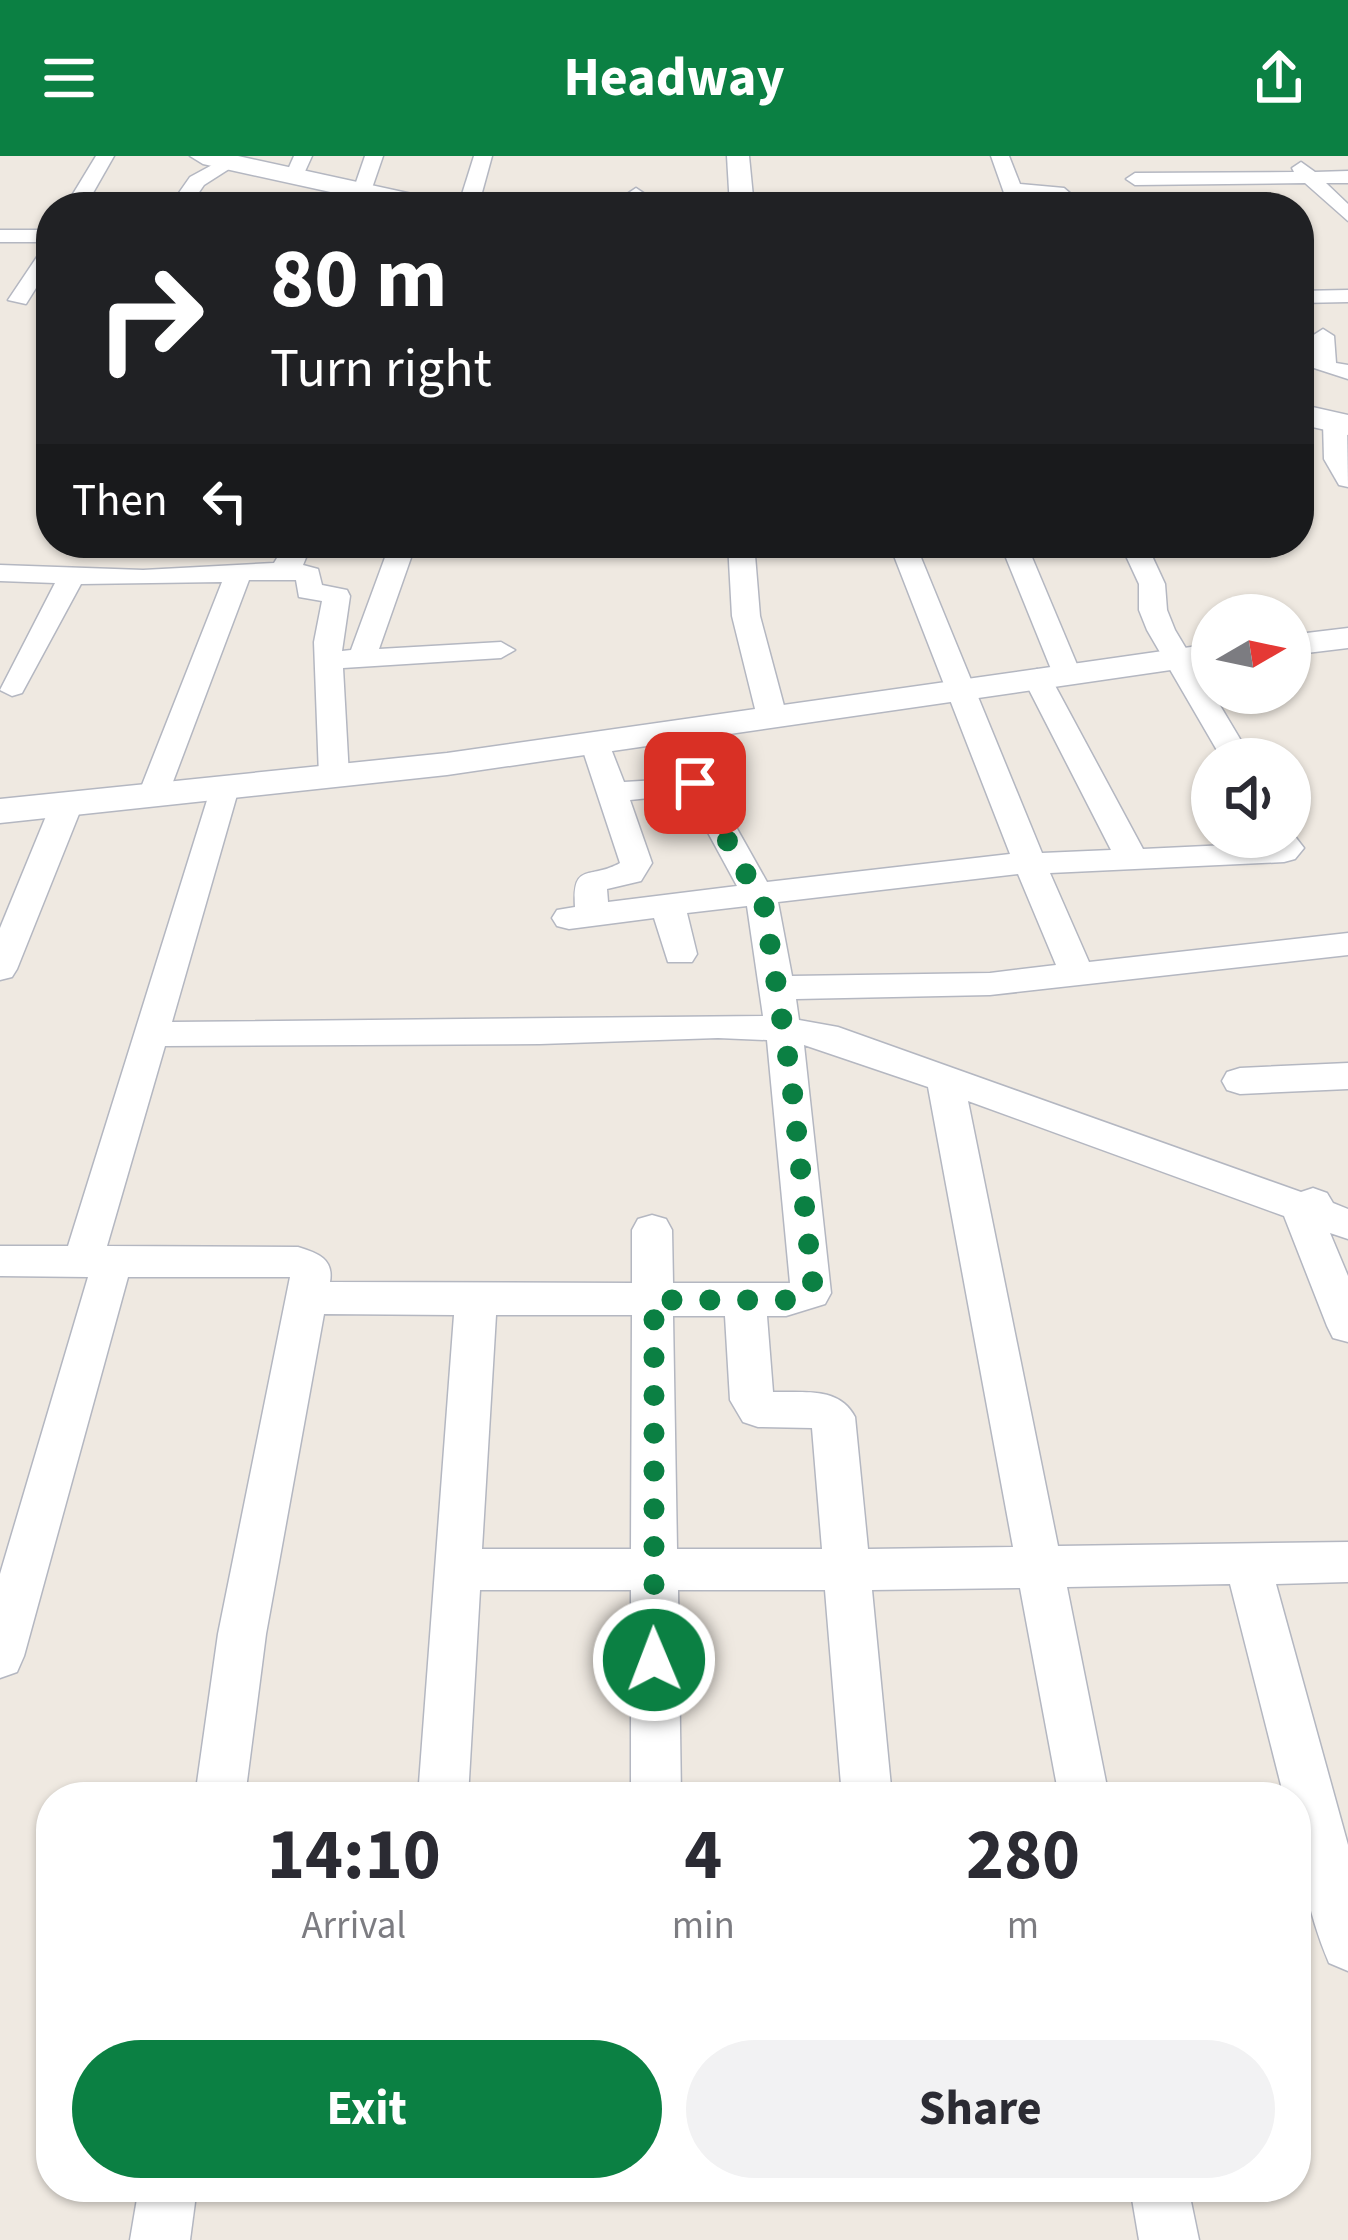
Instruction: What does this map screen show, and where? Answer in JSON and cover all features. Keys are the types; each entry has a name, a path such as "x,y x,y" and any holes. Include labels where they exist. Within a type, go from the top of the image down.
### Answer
{"main road":[{"path":"221,158 299,165 362,191"}],"street":[{"path":"84,192 105,156"},
{"path":"362,191 374,156"},
{"path":"472,192 483,156"},
{"path":"720,156 721,192"},
{"path":"738,156 741,192"},
{"path":"1000,156 1014,192"},
{"path":"1122,156 1144,192"},
{"path":"1216,156 1237,186"},
{"path":"1290,156 1348,215"},
{"path":"189,192 221,158"},
{"path":"1135,179 1237,186 1348,177"},
{"path":"0,236 36,236"},
{"path":"19,300 36,268"},
{"path":"1314,297 1348,296"},
{"path":"1323,336 1325,368 1348,372"},
{"path":"1341,424 1336,459 1348,480"},
{"path":"0,573 143,578 239,573 286,558"},
{"path":"294,558 309,575 309,591 338,596 328,636 334,776"},
{"path":"362,658 398,558"},
{"path":"742,558 746,616 772,717"},
{"path":"908,558 957,690 1077,974"},
{"path":"1017,558 1052,676 1132,859"},
{"path":"1140,558 1152,584 1154,616 1191,653"},
{"path":"12,687 74,573"},
{"path":"153,795 239,573"},
{"path":"1311,642 1348,638"},
{"path":"329,660 501,650"},
{"path":"0,812 595,742 1191,656"},
{"path":"595,742 636,868 590,883 581,917 1033,864 1191,856"},
{"path":"309,1298 797,1299 811,1293 780,1008 760,894 699,785 614,793"},
{"path":"0,1656 151,1034 224,788"},
{"path":"0,969 67,804"},
{"path":"668,905 680,954"},
{"path":"151,1034 547,1032 722,1023 780,1008 1348,944"},
{"path":"780,1008 825,1036 1348,1224"},
{"path":"1240,1081 1348,1076"},
{"path":"945,1079 1081,1782"},
{"path":"1300,1207 1348,1197"},
{"path":"1300,1207 1348,1326"},
{"path":"652,1230 656,1782"},
{"path":"0,1261 298,1262 312,1270 252,1574 222,1782"},
{"path":"444,1782 476,1298"},
{"path":"745,1299 752,1400 758,1409 824,1411 833,1418 866,1782"},
{"path":"458,1569 846,1570 1348,1562"},
{"path":"1248,1564 1305,1782"},
{"path":"1311,1803 1348,1944"},
{"path":"160,2240 166,2202"},
{"path":"1162,2202 1169,2240"}],"route":[{"path":"654,1660 654,1300 786,1300 805,1297 813,1286 791,1078 764,906 695,783"}]}
